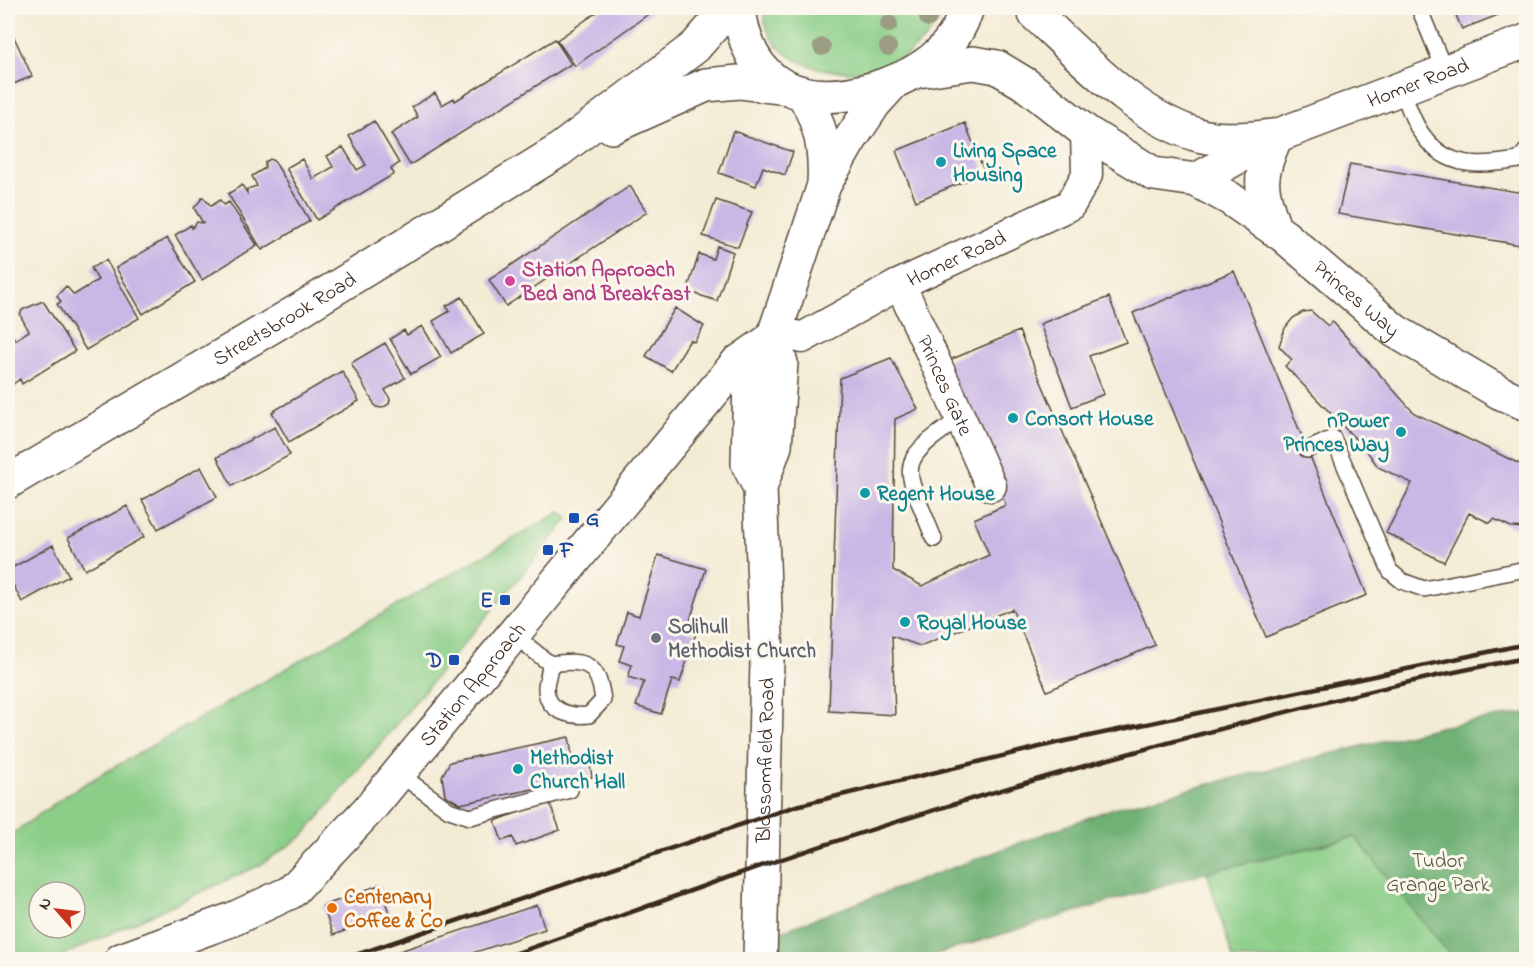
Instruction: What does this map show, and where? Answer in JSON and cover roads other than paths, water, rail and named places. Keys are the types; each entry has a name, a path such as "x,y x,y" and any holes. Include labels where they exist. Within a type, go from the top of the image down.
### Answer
{"street":[{"name":"Streetsbrook Road","path":"8,482 298,311 558,151 695,47 729,8"},
{"path":"739,8 742,30 750,52 766,72 796,92"},
{"name":"Blossomfield Road","path":"760,960 767,660 760,488 748,464 750,376 774,334 824,185 862,122 906,76 953,38 960,29 967,8"},
{"path":"1033,11 1114,86 1164,120 1201,135 1226,139 1276,136 1263,168 1262,191 1274,228"},
{"name":"Princes Way","path":"1033,11 1072,73 1124,120 1169,145 1196,180 1274,228 1395,331 1499,393 1527,404"},
{"name":"Homer Road","path":"1196,180 1276,136 1445,70 1527,41"},
{"name":"Princes Way","path":"906,76 973,63 997,68 1024,84 1086,132 1154,174 1196,180"},
{"name":"Streetsbrook Road","path":"558,151 706,85 739,82 827,98 851,95 906,76"},
{"name":"Blossomfield Road","path":"796,92 817,118 823,140 824,185"},
{"name":"Homer Road","path":"774,334 802,338 898,285 1070,205 1087,175 1086,132"},
{"name":"Princes Gate","path":"898,285 906,297 992,486"},
{"name":"Station Approach","path":"121,960 233,919 291,892 336,845 398,773 736,363 774,334"}],"lane":[{"path":"1419,8 1445,70"},
{"path":"1401,87 1421,134 1447,158 1480,166 1519,160 1527,151"},
{"path":"934,539 908,471 911,458 924,443 961,418"},
{"path":"1307,450 1333,438 1390,571 1402,581 1424,589 1527,569"},
{"path":"513,634 550,664"},
{"path":"398,773 448,810 470,817 570,790"}],"railway":[{"path":"341,960 796,806 1056,743 1526,644"},
{"path":"497,960 803,852 990,793 1314,705 1526,658"}],"place":[{"name":"Living Space Housing","path":"941,162"},
{"name":"Station Approach Bed and Breakfast","path":"510,281"},
{"name":"Consort House","path":"1013,418"},
{"name":"nPower Princes Way","path":"1401,432"},
{"name":"Regent House","path":"865,493"},
{"name":"G","path":"574,518"},
{"name":"F","path":"548,550"},
{"name":"E","path":"505,600"},
{"name":"Royal House","path":"905,622"},
{"name":"Solihull Methodist Church","path":"656,638"},
{"name":"D","path":"454,660"},
{"name":"Methodist Church Hall","path":"518,769"},
{"name":"Centenary Coffee & Co","path":"332,908"}],"park label":[{"name":"Tudor Grange Park","path":"1438,872"}]}
